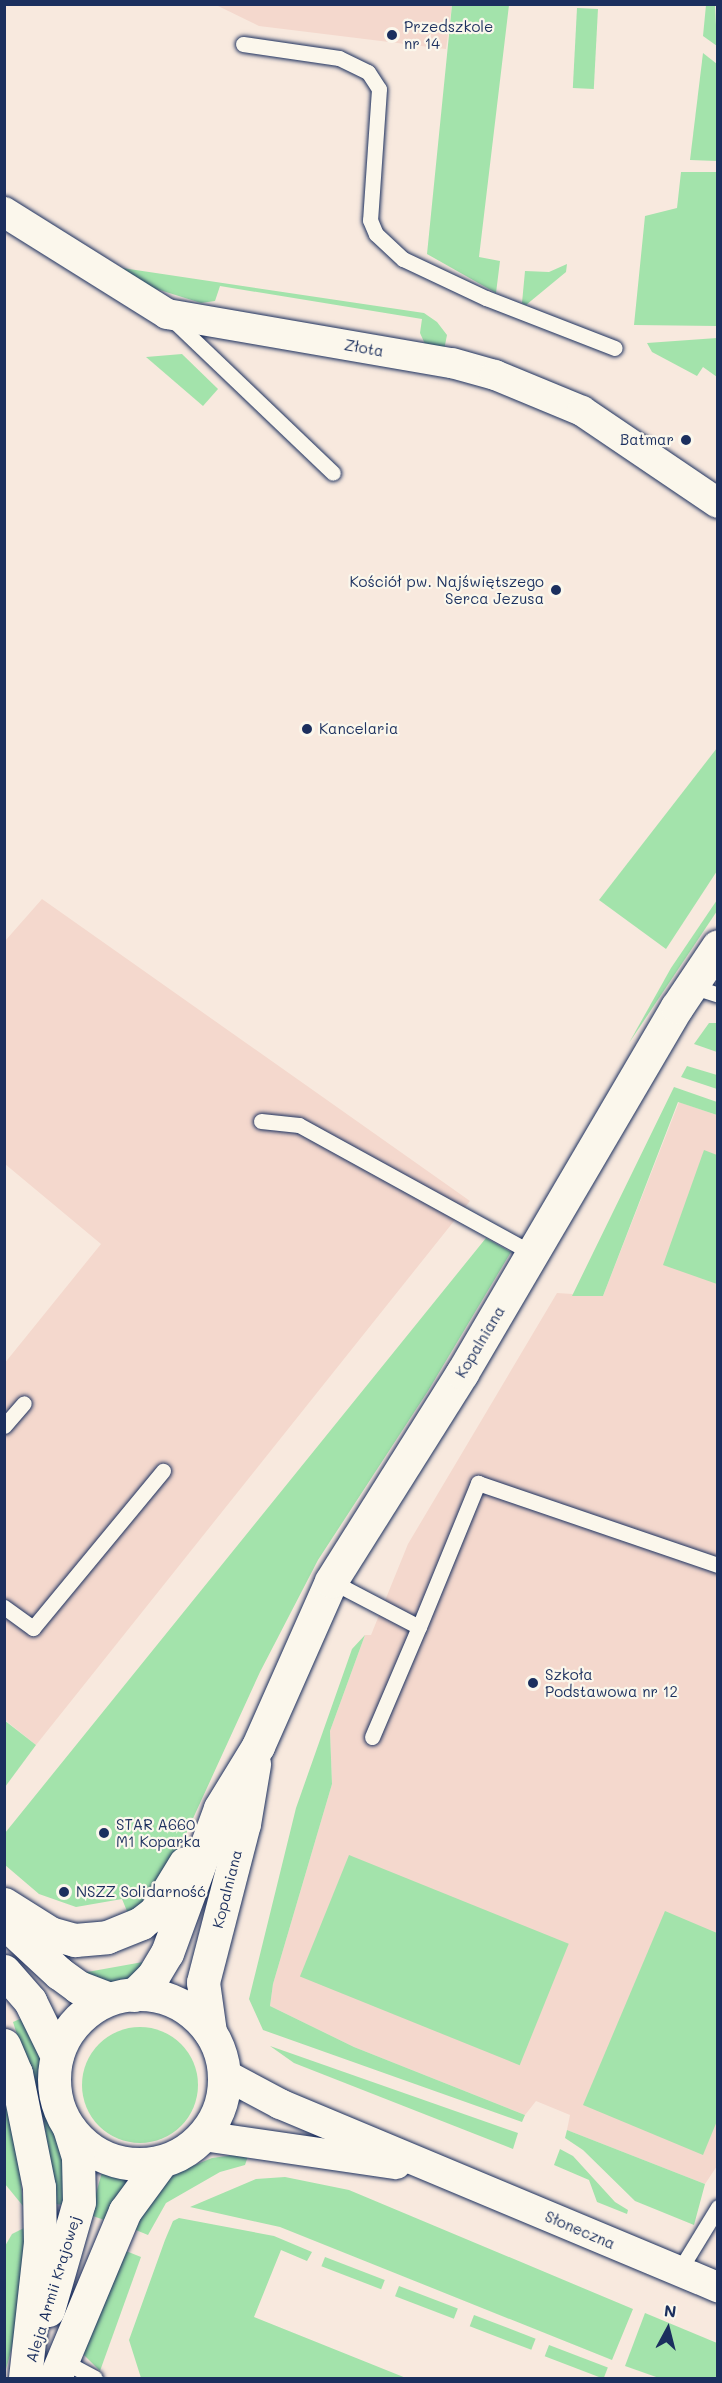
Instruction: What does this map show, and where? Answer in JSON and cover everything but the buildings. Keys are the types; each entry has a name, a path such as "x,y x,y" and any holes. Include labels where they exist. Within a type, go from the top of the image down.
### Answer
{"street":[{"name":"Złota","path":"4,212 166,314 452,363 495,375 582,411 717,503"},
{"name":"Kopalniana","path":"120,1996 153,1976 167,1953 220,1808 258,1746 331,1581 532,1253 704,991 717,946"},
{"name":"Kopalniana","path":"210,2032 203,1982 244,1824 258,1746"},
{"path":"4,1904 38,1928 75,1940 123,1931 155,1912 220,1808"},
{"path":"4,1923 59,1973 78,1986 120,1996 160,1996 189,2010 210,2032 221,2053 224,2074 220,2106 203,2136 182,2154 162,2162 125,2163 98,2154 83,2145 69,2128 55,2092 57,2056 78,2020 120,1996"},
{"path":"4,1971 30,2001 57,2056"},
{"name":"Aleja Armii Krajowej","path":"4,2044 16,2073 39,2187 40,2242 26,2379"},
{"name":"Słoneczna","path":"224,2074 279,2104 442,2171 685,2260 717,2287"},
{"name":"Aleja Armii Krajowej","path":"26,2379 75,2220 80,2183 78,2157 69,2128"},
{"name":"Słoneczna","path":"203,2136 442,2171"},
{"name":"Aleja Armii Krajowej","path":"59,2370 125,2211 162,2162"}],"lane":[{"path":"243,44 339,58 368,72 378,89 370,220 383,242 402,259 486,298 615,348"},
{"path":"166,314 333,473"},
{"path":"261,1121 299,1125 532,1253"},
{"path":"4,1426 24,1403"},
{"path":"4,1607 33,1629 163,1471"},
{"path":"372,1737 478,1483 717,1566"},
{"path":"331,1581 355,1597 419,1627"},
{"path":"685,2260 717,2207"},
{"path":"59,2370 95,2379"}],"shaded area":[{"name":"Przedszkole nr 14","path":"216,5 452,5 446,49 259,26"},
{"path":"42,899 470,1201 36,1745 5,1720 4,1364 101,1244 5,1164 5,941"},
{"name":"Szkoła Podstawowa nr 12","path":"679,1102 717,1115 717,2166 705,2184 567,2130 570,2115 536,2101 525,2115 354,2047 270,2006 273,1984 332,1784 330,1731 365,1635 371,1635 408,1544 557,1293 603,1296"}],"green space":[{"path":"452,5 509,5 479,257 500,261 496,293 427,254"},
{"path":"706,5 715,5 717,46 703,36"},
{"path":"577,8 598,9 594,89 573,88"},
{"path":"703,53 717,64 717,161 690,160"},
{"path":"681,172 717,172 717,326 634,325 645,216 677,208"},
{"path":"567,264 566,272 526,305 522,303 525,271 549,272"},
{"path":"109,266 424,313 437,322 447,335 444,350 425,344 420,333 422,319 220,286 215,301 201,303 147,286"},
{"path":"717,338 717,377 703,367 697,376 652,352 647,343"},
{"path":"182,354 218,389 203,406 146,357"},
{"path":"717,748 717,871 666,949 599,900"},
{"path":"717,900 717,911 629,1043 671,968"},
{"path":"709,1023 717,1023 717,1052 694,1044"},
{"path":"687,1066 717,1075 717,1089 681,1077"},
{"path":"674,1087 717,1102 717,1115 678,1102 603,1296 572,1296"},
{"path":"704,1150 717,1155 717,1284 663,1265"},
{"path":"486,1238 511,1252 428,1391 318,1560 260,1672 163,1884 129,1916 122,1899 76,1907 39,1894 5,1865 5,1833"},
{"path":"365,1635 330,1731 332,1784 273,1984 270,2006 354,2047 525,2115 522,2122 263,2030 249,1999 296,1808 352,1649"},
{"path":"4,1720 36,1745 5,1787 4,1787"},
{"path":"349,1855 569,1944 520,2065 300,1976"},
{"path":"665,1911 717,1933 717,2121 703,2155 583,2105"},
{"path":"143,1962 125,1987 116,1990 76,1974"},
{"path":"29,2015 48,2065 45,2092 62,2141 66,2205 54,2204 44,2120 13,2022"},
{"path":"140,2027 162,2031 181,2044 194,2063 198,2085 194,2107 181,2126 162,2139 140,2143 118,2139 99,2126 86,2107 82,2085 86,2063 99,2044 118,2031"},
{"path":"270,2046 518,2133 513,2149 294,2063"},
{"path":"4,2093 18,2150 23,2206 5,2184"},
{"path":"567,2130 705,2184 694,2225 635,2201 583,2150 565,2138"},
{"path":"560,2149 573,2156 615,2202 628,2210 627,2214 597,2202 589,2180 554,2165"},
{"path":"249,2153 245,2165 220,2172 166,2203 148,2235 131,2228 173,2174 212,2158"},
{"path":"102,2172 125,2179 127,2184 110,2222 90,2215"},
{"path":"285,2177 349,2190 633,2309 612,2360 280,2227 190,2207 256,2179"},
{"path":"179,2218 274,2236 312,2252 307,2261 281,2250 254,2317 406,2378 141,2378 129,2340 165,2240 173,2221"},
{"path":"28,2226 17,2328 5,2373 5,2246 12,2234"},
{"path":"121,2249 141,2257 100,2371 82,2353"},
{"path":"325,2257 385,2280 381,2289 321,2266"},
{"path":"399,2286 458,2309 454,2319 395,2296"},
{"path":"645,2313 717,2343 717,2378 659,2378 625,2366"},
{"path":"474,2315 536,2339 531,2350 470,2326"},
{"path":"549,2345 608,2368 604,2378 601,2378 545,2356"}],"place":[{"name":"Przedszkole nr 14","path":"392,35"},
{"name":"Batmar","path":"686,440"},
{"name":"Kościół pw. Najświętszego Serca Jezusa","path":"556,590"},
{"name":"Kancelaria","path":"307,729"},
{"name":"Szkoła Podstawowa nr 12","path":"533,1683"},
{"name":"STAR A660 M1 Koparka","path":"104,1833"},
{"name":"NSZZ Solidarność","path":"64,1892"}]}
